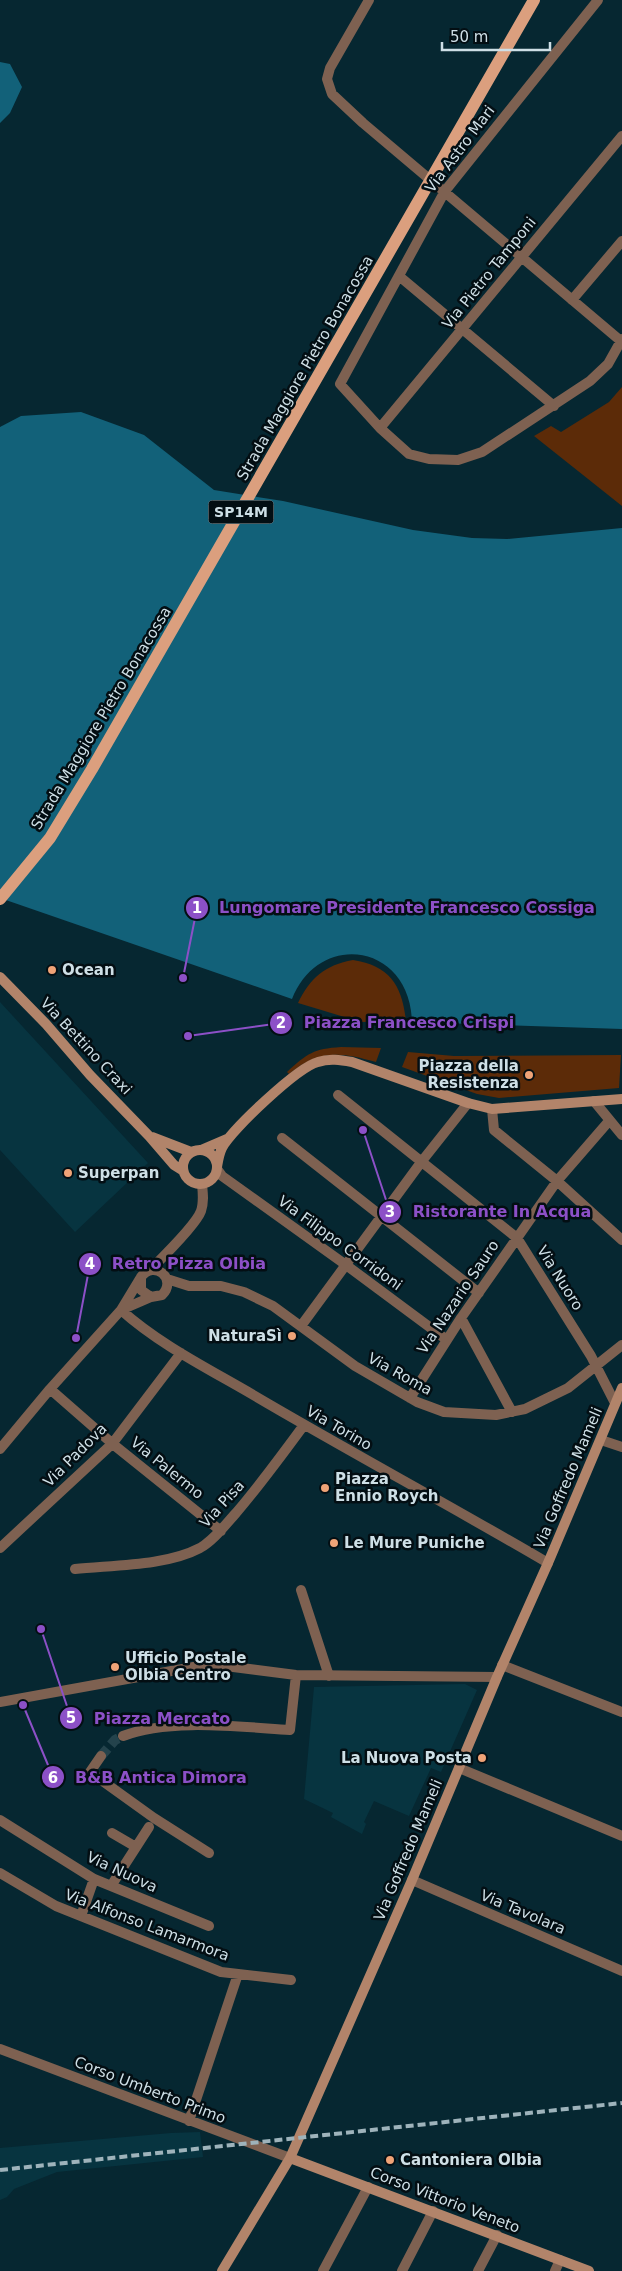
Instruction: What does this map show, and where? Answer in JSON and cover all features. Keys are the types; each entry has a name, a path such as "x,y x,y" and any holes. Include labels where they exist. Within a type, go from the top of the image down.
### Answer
{"main road":[{"name":"Strada Maggiore Pietro Bonacossa","path":"0,898 50,838 92,769 534,0"},
{"name":"Via Bettino Craxi","path":"0,977 46,1024 90,1075 149,1136 174,1165 182,1170"},
{"path":"232,1136 196,1151 183,1162 182,1170 186,1178 191,1182 202,1184 212,1180 222,1149 232,1136 296,1074 308,1065 328,1060 352,1062 468,1104 492,1109 622,1099"},
{"name":"Via Bettino Craxi","path":"149,1136 196,1151"},
{"path":"196,1151 212,1155 217,1168"},
{"name":"Via Goffredo Mameli","path":"222,2271 290,2158 412,1880 502,1665 548,1563 622,1388"},
{"name":"Corso Vittorio Veneto","path":"290,2158 589,2271"}],"street":[{"path":"369,0 330,68 327,79 330,90 363,123 445,190 622,341 608,364 590,380 554,406 482,452 458,460 429,459 408,454 380,428"},
{"name":"Via Astro Mari","path":"380,428 340,384 445,190 598,0"},
{"name":"Via Pietro Tamponi","path":"380,428 464,330 521,256 622,136"},
{"path":"572,300 622,242"},
{"path":"399,276 554,406"},
{"name":"Via Nuoro","path":"338,1095 517,1238 597,1366 616,1403"},
{"path":"594,1101 622,1136"},
{"path":"301,1326 422,1161 468,1104"},
{"path":"492,1109 494,1130 557,1181 622,1240"},
{"name":"Via Nazario Sauro","path":"410,1398 461,1318 557,1181 609,1121"},
{"path":"282,1138 479,1293"},
{"name":"Via Filippo Corridoni","path":"217,1168 222,1176 447,1340"},
{"path":"0,1449 50,1389 121,1310 141,1277 164,1256 200,1214 203,1200 202,1184"},
{"path":"121,1310 165,1292 168,1284 164,1256"},
{"path":"150,1270 155,1269 166,1277"},
{"path":"141,1277 141,1290 151,1297"},
{"name":"Via Roma","path":"166,1277 189,1286 221,1286 244,1292 273,1306 355,1366 429,1408 444,1412 496,1415 525,1409 568,1388 622,1345"},
{"name":"Via Torino","path":"121,1310 142,1329 181,1353 548,1563"},
{"path":"461,1318 512,1412"},
{"name":"Via Padova","path":"0,1548 112,1444 181,1353"},
{"name":"Via Palermo","path":"50,1389 112,1444 221,1531"},
{"name":"Via Pisa","path":"75,1569 179,1556 201,1547 221,1531 304,1425"},
{"path":"601,1440 622,1447"},
{"path":"301,1590 329,1676"},
{"path":"0,1702 210,1664 296,1675 497,1677"},
{"path":"502,1665 622,1712"},
{"path":"123,1736 138,1730 211,1725 290,1730 296,1675"},
{"path":"101,1756 90,1772 154,1818 209,1853"},
{"path":"459,1768 622,1836"},
{"name":"Via Nuova","path":"0,1820 94,1879 209,1926"},
{"path":"111,1886 149,1826"},
{"path":"112,1833 136,1847"},
{"name":"Via Alfonso Lamarmora","path":"0,1873 56,1906 221,1972 291,1980"},
{"path":"81,1916 94,1879"},
{"name":"Via Tavolara","path":"412,1880 622,1971"},
{"path":"189,2121 238,1974"},
{"name":"Corso Umberto Primo","path":"0,2049 290,2158"},
{"path":"323,2271 368,2187"},
{"path":"402,2271 433,2211"},
{"path":"478,2271 497,2235"},
{"path":"555,2271 560,2260"}],"shaded area":[{"path":"0,62 10,64 22,87 10,113 0,123"},
{"path":"622,387 622,506 534,436 551,426 561,432 609,402"},
{"path":"81,412 144,435 214,490 283,501 413,530 472,538 507,539 622,528 622,1029 412,1022 407,996 396,975 380,962 361,955 341,955 322,962 305,977 292,999 0,898 0,427 21,416"},
{"path":"353,960 376,967 392,979 401,997 406,1021 361,1022 298,1003 308,986 326,969"},
{"path":"0,1002 148,1163 75,1232 0,1150"},
{"path":"341,1047 381,1048 376,1062 352,1056 331,1055 310,1060 289,1074 287,1072 311,1053"},
{"name":"Piazza della Resistenza","path":"408,1052 454,1056 621,1055 619,1088 499,1098 477,1094 402,1067"},
{"path":"465,1684 477,1690 441,1772 431,1768 409,1816 374,1801 364,1822 366,1824 362,1834 331,1817 333,1813 304,1799 314,1687"},
{"path":"200,2132 203,2157 57,2172 14,2189 7,2197 0,2200 0,2148"}],"tunnel":[{"path":"101,1756 115,1740 123,1736"}],"railway":[{"path":"0,2170 622,2103"}],"place":[{"name":"Ocean","path":"52,970"},
{"name":"Lungomare Presidente Francesco Cossiga","path":"183,978"},
{"name":"Piazza Francesco Crispi","path":"188,1036"},
{"name":"Piazza della Resistenza","path":"529,1075"},
{"name":"Ristorante In Acqua","path":"363,1130"},
{"name":"Superpan","path":"68,1173"},
{"name":"NaturaSì","path":"292,1336"},
{"name":"Retro Pizza Olbia","path":"76,1338"},
{"name":"Piazza Ennio Roych","path":"325,1488"},
{"name":"Le Mure Puniche","path":"334,1543"},
{"name":"Piazza Mercato","path":"41,1629"},
{"name":"Ufficio Postale Olbia Centro","path":"115,1667"},
{"name":"B&B Antica Dimora","path":"23,1705"},
{"name":"La Nuova Posta","path":"482,1758"},
{"name":"Cantoniera Olbia","path":"390,2160"}]}
